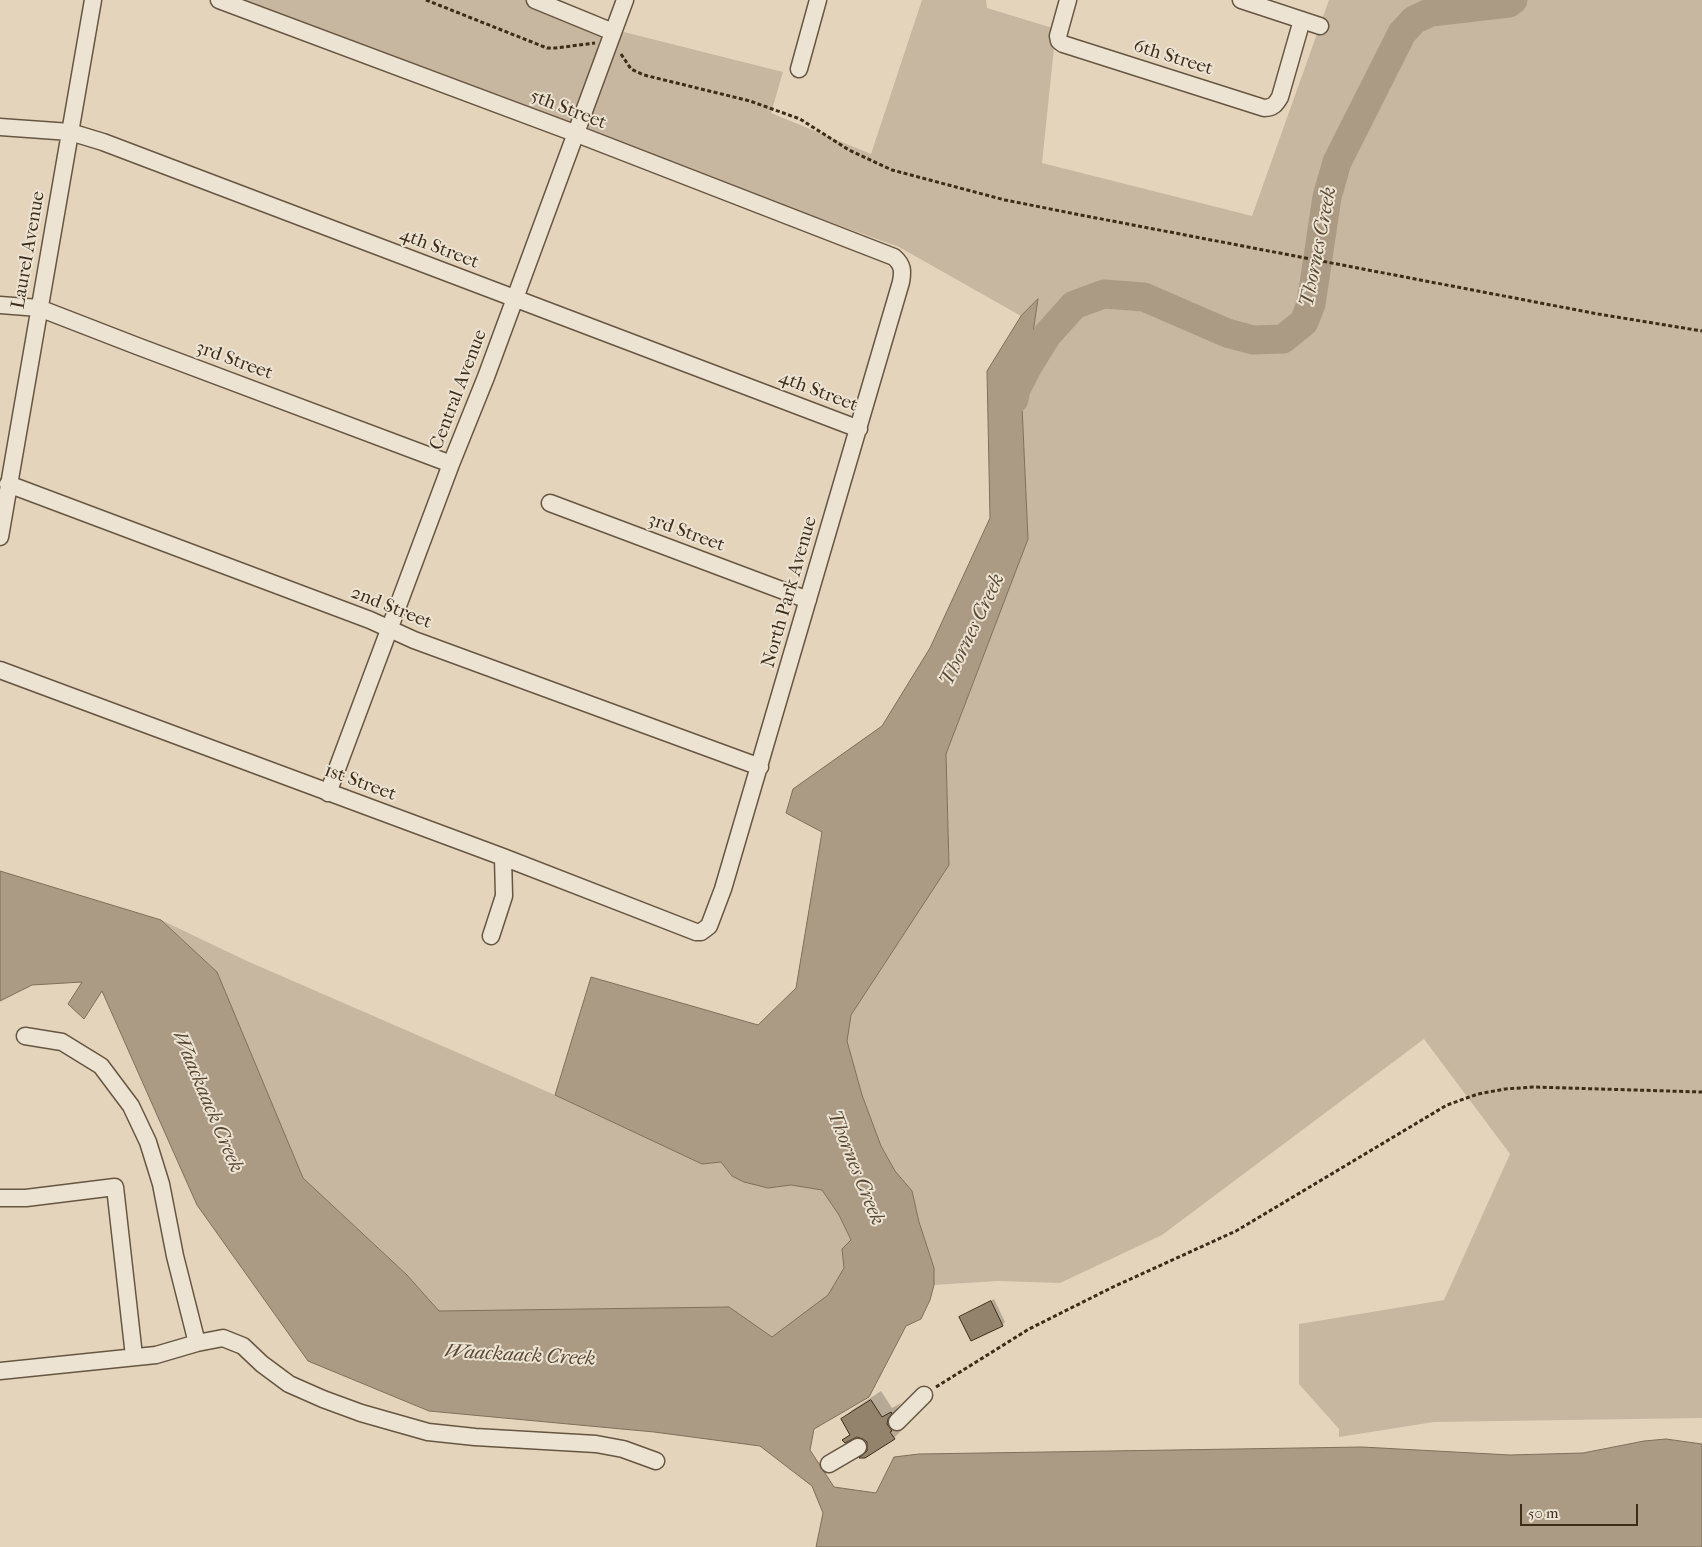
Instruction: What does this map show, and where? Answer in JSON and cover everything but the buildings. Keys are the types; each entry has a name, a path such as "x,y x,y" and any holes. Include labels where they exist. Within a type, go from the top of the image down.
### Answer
{"street":[{"name":"Laurel Avenue","path":"0,537 93,0"},
{"name":"5th Street","path":"218,0 577,134 894,256 901,263"},
{"path":"535,0 613,32"},
{"name":"Central Avenue","path":"328,793 451,464 486,377 625,0"},
{"path":"799,69 818,0"},
{"name":"6th Street","path":"1068,0 1058,36 1062,44 1264,108 1276,105 1280,97 1302,20"},
{"path":"1241,0 1320,26"},
{"name":"4th Street","path":"0,127 70,132 104,142 859,429"},
{"name":"North Park Avenue","path":"705,930 712,918 723,889 760,767 901,282 903,271 901,263"},
{"name":"3rd Street","path":"0,305 39,308 451,464"},
{"name":"2nd Street","path":"8,484 390,628 414,640 760,767"},
{"name":"3rd Street","path":"550,503 808,600"},
{"name":"1st Street","path":"0,670 503,857 696,932 705,930"},
{"path":"490,936 504,896 503,857"},
{"path":"25,1036 62,1042 101,1066 131,1106 148,1142 161,1184 175,1256 197,1343"},
{"path":"0,1198 26,1198 115,1187 134,1356"},
{"path":"0,1371 156,1355 197,1343 223,1338 243,1346 262,1364 289,1384 360,1413 428,1432 475,1437 596,1444 623,1449 656,1461"},
{"path":"897,1422 924,1395"},
{"path":"829,1464 858,1447"}],"path":[{"path":"426,0 547,48 598,43"},
{"path":"618,51 635,71 662,80 729,95 770,107 810,124 850,150 876,163 921,178 1029,205 1598,314 1702,331"},
{"path":"924,1395 1029,1328 1236,1231 1447,1105 1478,1094 1505,1089 1533,1087 1702,1092"}],"shaded area":[{"path":"216,0 544,0 612,29 783,72 771,113 871,154 922,0 986,0 987,8 1056,29 1042,163 1252,216 1329,0 1702,0 1702,1418 1434,1422 1339,1437 1339,1429 1299,1384 1299,1324 1444,1300 1510,1154 1424,1039 1162,1235 1060,1283 998,1281 934,1285 934,1268 919,1222 912,1191 895,1171 881,1146 862,1095 847,1041 851,1015 949,865 946,754 1028,539 1022,406 1038,300 1021,316 899,247"},
{"path":"161,920 247,961 555,1095 702,1164 721,1162 732,1176 768,1188 791,1185 822,1190 839,1215 851,1241 842,1249 844,1268 828,1295 772,1337 729,1307 439,1311 407,1275 303,1178 217,972"}],"water":[{"name":"Waackaack Creek","path":"1038,299 1022,406 1028,539 946,754 949,865 851,1015 847,1041 862,1095 881,1146 895,1171 912,1191 919,1222 934,1268 934,1285 930,1300 921,1319 906,1326 869,1397 814,1429 810,1450 834,1487 876,1493 894,1457 919,1454 1362,1447 1510,1455 1583,1453 1644,1441 1666,1439 1702,1444 1702,1547 816,1547 823,1513 812,1486 760,1446 654,1432 429,1411 308,1361 197,1205 102,991 84,1019 68,1004 82,982 32,985 0,1001 0,871 161,920 217,972 303,1178 407,1275 439,1311 729,1307 772,1337 828,1295 844,1268 842,1249 851,1240 839,1215 822,1190 791,1185 768,1188 744,1182 732,1176 721,1162 702,1164 555,1095 591,977 758,1025 796,988 822,832 786,813 793,789 882,726 930,648 990,518 987,371 1021,316"}],"waterway":[{"name":"Thornes Creek","path":"1014,399 1016,389 1047,335 1074,305 1104,294 1144,297 1227,333 1253,340 1283,339 1304,322 1311,304 1327,197 1337,162 1402,33 1414,20 1431,12 1509,3 1513,0"}]}
